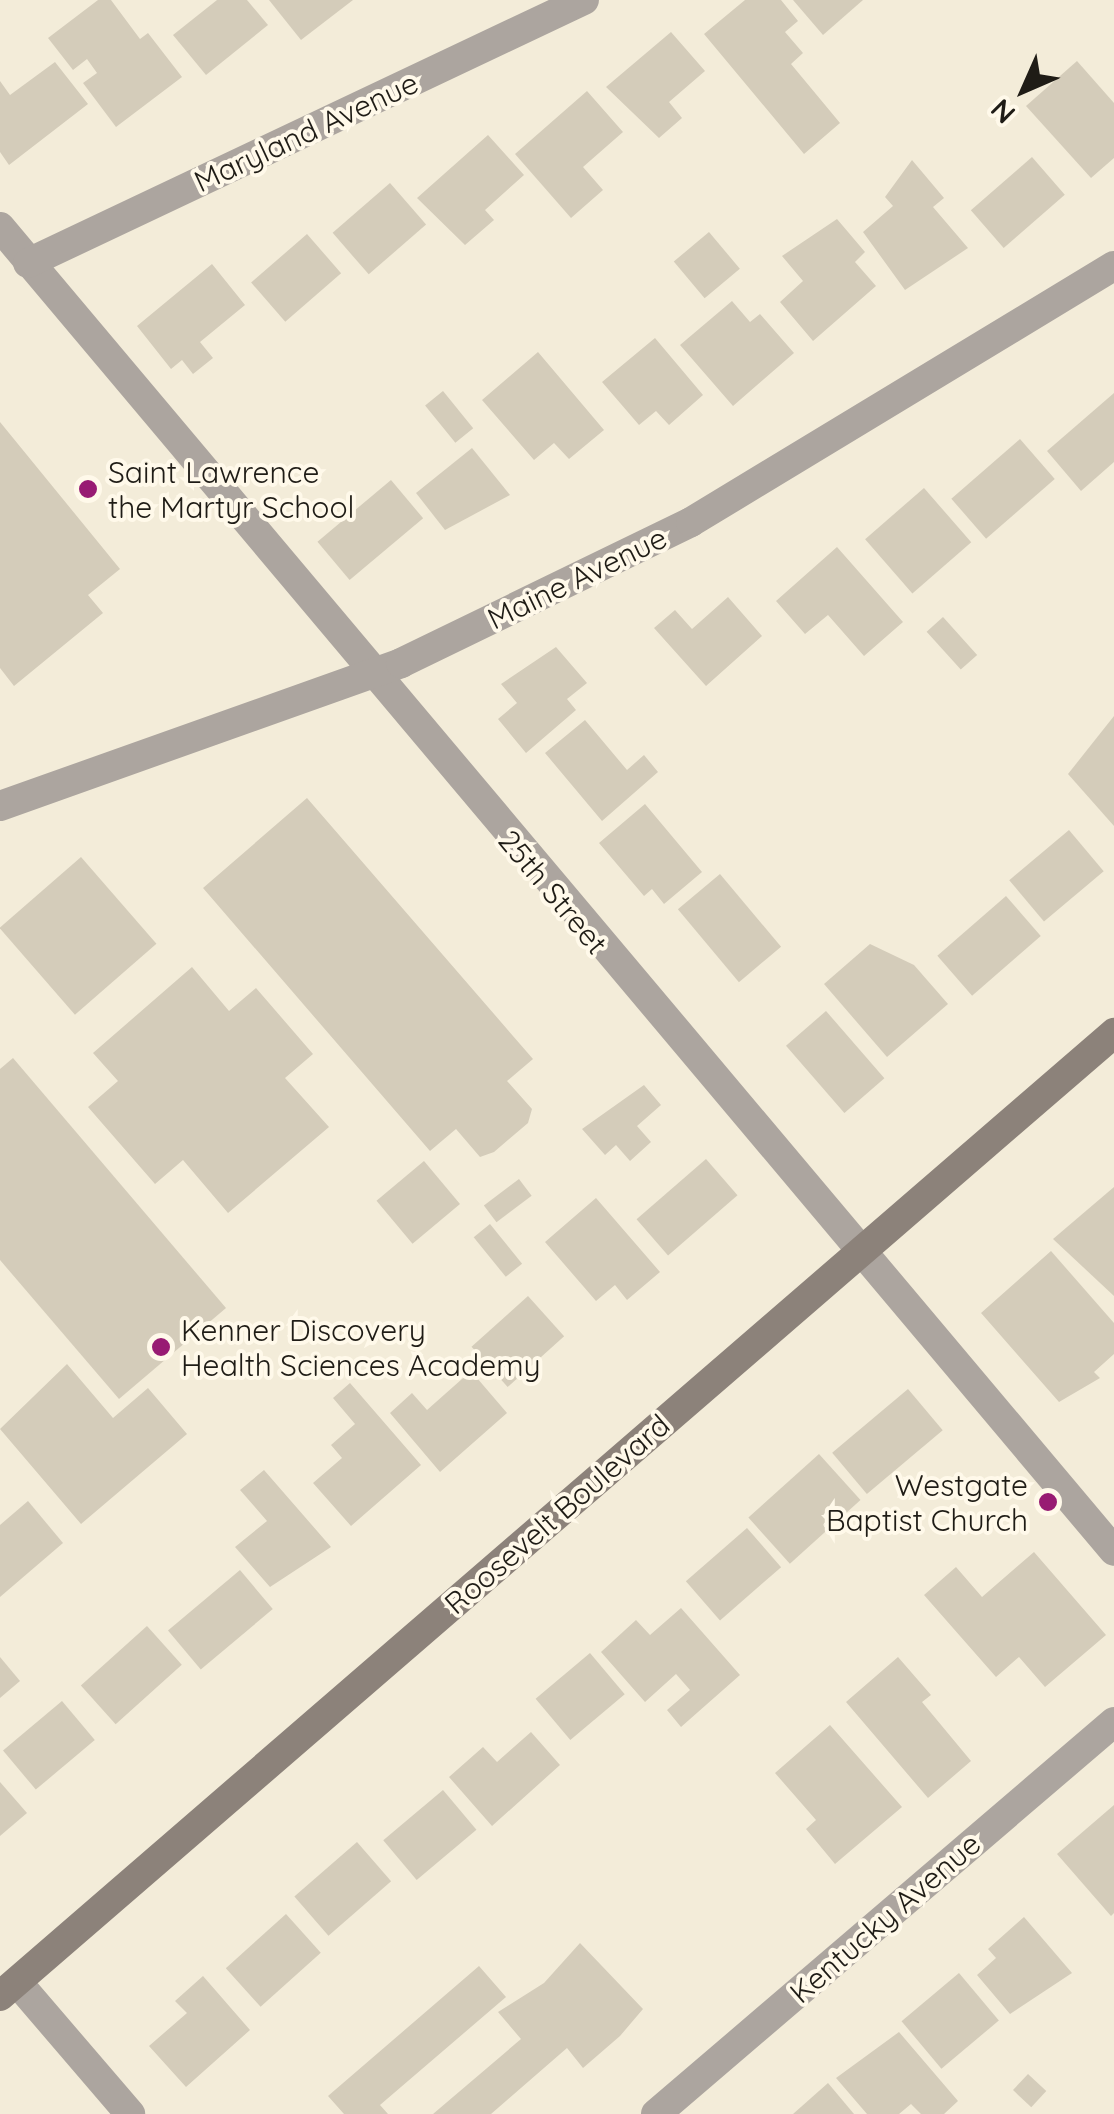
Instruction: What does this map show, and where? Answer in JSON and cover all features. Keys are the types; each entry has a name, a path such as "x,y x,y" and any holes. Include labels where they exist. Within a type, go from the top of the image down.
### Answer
{"street":[{"name":"Maryland Avenue","path":"28,263 584,0"},
{"name":"25th Street","path":"0,227 372,677 1114,1551"},
{"name":"Maine Avenue","path":"0,806 372,677 691,522 1114,266"},
{"name":"Roosevelt Boulevard","path":"8,1989 1114,1033"},
{"name":"Kentucky Avenue","path":"656,2114 1114,1722"},
{"path":"8,1989 130,2114"}],"building":[{"path":"98,0 111,0 140,39 148,33 182,77 116,127 83,83 97,73 87,59 73,70 48,38"},
{"path":"217,0 247,0 268,25 206,75 173,35"},
{"path":"269,0 353,0 301,40"},
{"path":"745,0 781,0 798,21 785,32 803,53 791,64 840,123 804,154 704,34"},
{"path":"793,0 863,0 823,35"},
{"path":"671,32 705,71 669,102 682,118 659,138 606,87"},
{"path":"1077,61 1114,103 1114,158 1091,178 1026,106"},
{"path":"55,62 88,104 9,165 0,152 0,81 10,95"},
{"path":"587,91 623,132 583,167 603,190 571,218 515,154"},
{"path":"488,135 524,175 485,210 494,220 465,245 417,198"},
{"path":"1032,157 1065,195 1004,248 971,210"},
{"path":"912,160 944,198 933,207 968,248 905,290 863,232 893,206 885,197"},
{"path":"390,183 426,225 369,274 333,233"},
{"path":"837,219 865,252 855,262 876,286 813,341 780,302 803,281 782,256"},
{"path":"709,232 740,269 705,298 674,262"},
{"path":"307,234 341,273 285,322 251,283"},
{"path":"212,264 245,305 200,342 213,358 193,374 182,360 171,369 137,326"},
{"path":"732,301 750,322 760,314 794,353 733,406 680,345"},
{"path":"655,338 703,395 669,425 656,411 639,425 602,382"},
{"path":"538,352 604,430 569,459 554,443 534,460 482,400"},
{"path":"443,391 473,428 455,443 425,405"},
{"path":"1114,393 1114,462 1081,491 1047,451"},
{"path":"0,422 120,569 88,595 103,613 14,686 0,668"},
{"path":"1020,439 1055,479 986,539 951,499"},
{"path":"472,448 510,495 445,530 416,493"},
{"path":"391,480 423,518 350,580 317,542"},
{"path":"924,488 971,542 912,594 865,539"},
{"path":"837,547 903,622 864,656 828,615 805,634 776,601"},
{"path":"728,597 762,636 706,686 654,628 675,610 692,629"},
{"path":"943,617 977,655 961,670 927,632"},
{"path":"556,647 587,683 567,699 576,710 526,753 498,719 517,703 501,684"},
{"path":"1114,716 1114,826 1068,774"},
{"path":"585,720 627,770 644,755 658,772 602,821 545,753"},
{"path":"307,798 533,1059 507,1081 532,1109 528,1123 494,1152 480,1157 456,1129 430,1151 203,888"},
{"path":"645,804 702,872 664,904 652,889 644,896 599,843"},
{"path":"1069,830 1104,871 1044,922 1009,880"},
{"path":"81,857 156,944 75,1015 0,927"},
{"path":"720,874 781,947 739,982 678,909"},
{"path":"1006,896 1041,936 972,996 937,956"},
{"path":"870,944 914,965 948,1004 887,1057 824,984"},
{"path":"192,967 229,1011 256,988 313,1054 285,1078 329,1127 228,1213 183,1160 155,1184 88,1107 118,1081 93,1053"},
{"path":"826,1011 884,1078 844,1113 786,1046"},
{"path":"13,1058 226,1308 119,1399 0,1260 0,1069"},
{"path":"644,1085 661,1105 637,1126 651,1142 630,1161 616,1145 605,1155 582,1129"},
{"path":"706,1159 737,1195 668,1256 637,1219"},
{"path":"424,1161 460,1204 413,1244 377,1201"},
{"path":"519,1179 532,1196 496,1222 484,1205"},
{"path":"1114,1187 1114,1296 1053,1239"},
{"path":"596,1198 660,1272 627,1300 615,1285 596,1301 545,1242"},
{"path":"490,1224 522,1264 506,1277 474,1237"},
{"path":"1051,1251 1114,1323 1114,1354 1094,1372 1100,1378 1059,1402 981,1313"},
{"path":"528,1296 564,1336 508,1387 472,1347"},
{"path":"67,1364 113,1418 148,1388 187,1434 81,1524 0,1429"},
{"path":"471,1371 507,1413 440,1472 390,1413 412,1393 427,1410"},
{"path":"350,1383 421,1465 351,1526 313,1483 342,1458 331,1445 355,1424 333,1398"},
{"path":"908,1389 943,1430 867,1494 832,1453"},
{"path":"819,1454 860,1500 790,1564 748,1518"},
{"path":"264,1470 331,1547 270,1587 235,1547 267,1521 240,1490"},
{"path":"28,1501 63,1543 0,1597 0,1525"},
{"path":"747,1528 781,1567 720,1620 686,1581"},
{"path":"1034,1552 1106,1635 1045,1687 1019,1657 996,1677 924,1595 956,1567 982,1597"},
{"path":"240,1570 273,1609 201,1669 168,1630"},
{"path":"681,1608 740,1675 681,1727 667,1710 690,1690 676,1674 645,1702 601,1652 636,1620 650,1635"},
{"path":"147,1626 182,1665 116,1724 81,1686"},
{"path":"590,1653 625,1694 570,1740 536,1699"},
{"path":"0,1657 20,1681 0,1698"},
{"path":"898,1657 931,1695 922,1702 971,1761 928,1798 846,1702"},
{"path":"62,1701 95,1740 36,1790 3,1750"},
{"path":"830,1725 902,1807 835,1864 806,1829 816,1820 775,1773"},
{"path":"531,1732 560,1765 492,1826 449,1777 483,1747 497,1762"},
{"path":"0,1782 27,1813 0,1836"},
{"path":"443,1790 476,1830 417,1880 383,1840"},
{"path":"1114,1805 1114,1913 1111,1916 1057,1854"},
{"path":"357,1842 391,1881 328,1936 294,1896"},
{"path":"286,1914 321,1953 261,2007 226,1968"},
{"path":"1024,1917 1072,1973 1010,2014 977,1975 996,1958 988,1949"},
{"path":"580,1943 643,2009 620,2036 583,2068 567,2048 491,2114 433,2114 521,2039 498,2012 544,1983"},
{"path":"479,1966 506,1997 380,2105 388,2114 344,2114 328,2096"},
{"path":"959,1973 999,2020 941,2069 902,2021"},
{"path":"203,1976 250,2030 186,2087 149,2046 187,2013 175,2001"},
{"path":"899,2032 958,2101 944,2114 921,2114 911,2104 899,2114 867,2114 836,2078"},
{"path":"1028,2074 1046,2091 1031,2107 1013,2090"},
{"path":"828,2083 854,2114 793,2114"}],"place":[{"name":"Saint Lawrence the Martyr School","path":"88,489"},
{"name":"Kenner Discovery Health Sciences Academy","path":"161,1347"},
{"name":"Westgate Baptist Church","path":"1048,1502"}]}
